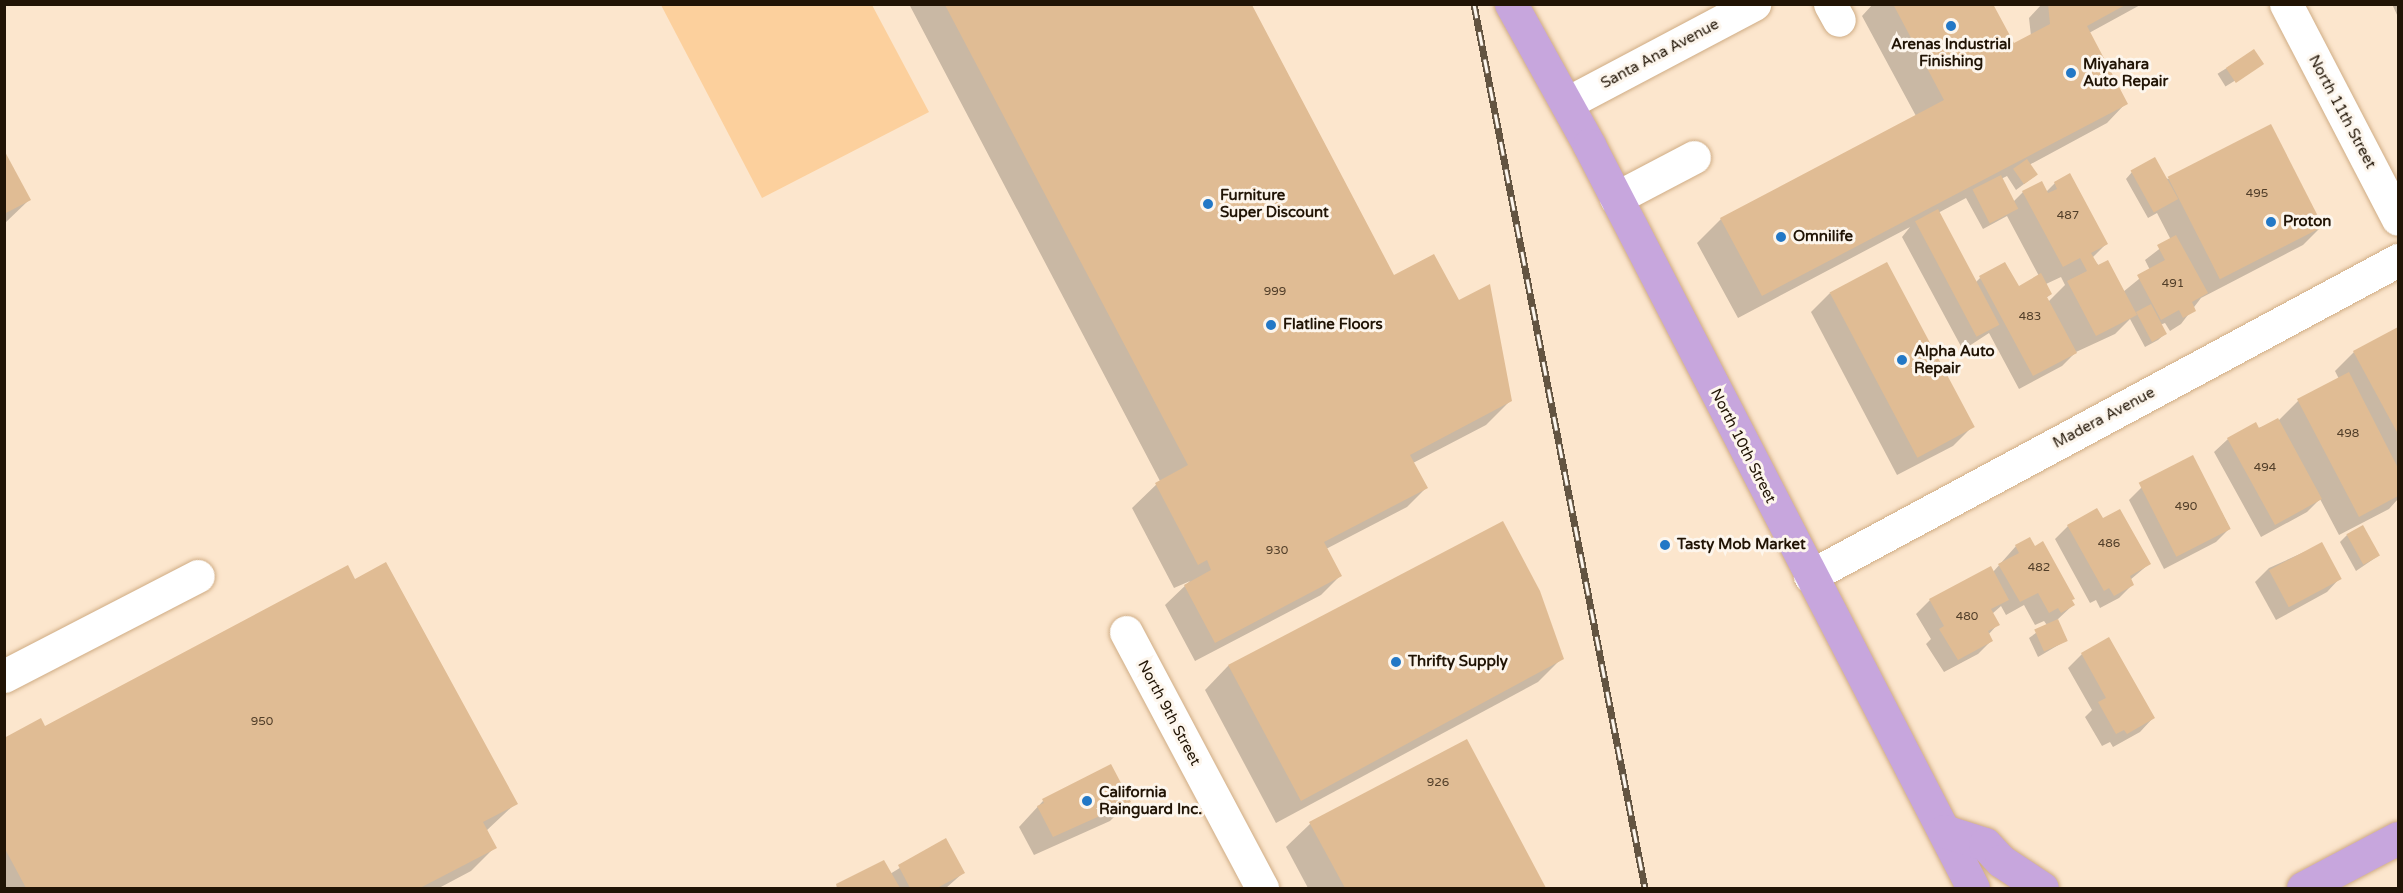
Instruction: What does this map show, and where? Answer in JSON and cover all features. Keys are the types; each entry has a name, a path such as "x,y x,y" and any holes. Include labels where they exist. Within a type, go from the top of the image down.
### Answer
{"main road":[{"name":"North 10th Street","path":"1511,4 1567,103 1973,888"},
{"path":"1944,831 1985,844 2001,861 2042,888"},
{"path":"2303,888 2398,838"}],"street":[{"name":"Santa Ana Avenue","path":"1567,103 1754,4"},
{"name":"North 11th Street","path":"2286,4 2398,219"},
{"path":"1616,198 1694,157"},
{"name":"Madera Avenue","path":"1810,576 2398,260"},
{"path":"4,675 198,576"},
{"name":"North 9th Street","path":"1126,632 1262,888"}],"shaded area":[{"path":"661,5 872,5 929,112 762,198"}],"building":[{"path":"1893,4 1993,4 2014,43 2050,24 2048,4 2127,4 2087,26 2128,104 1762,296 1720,218 1944,100"},
{"path":"945,5 1252,5 1394,275 1434,254 1459,300 1490,284 1512,401 1410,455 1428,488 1324,542 1342,576 1215,643 1184,585 1211,570 1207,560 1198,565 1155,483 1188,465"},
{"path":"2254,49 2264,64 2236,83 2226,68"},
{"path":"2271,124 2323,226 2220,279 2168,177"},
{"path":"4,150 31,200 4,214"},
{"path":"2155,157 2178,199 2154,213 2131,171"},
{"path":"2027,159 2038,175 2024,184 2013,169"},
{"path":"2070,173 2108,244 2091,253 2098,265 2108,260 2137,315 2096,336 2067,281 2087,271 2080,258 2063,267 2022,191 2042,181 2048,193 2057,189 2054,182"},
{"path":"2001,175 2018,209 1990,223 1972,190"},
{"path":"1938,209 2000,325 1977,337 1915,221"},
{"path":"2176,235 2208,293 2192,302 2196,311 2183,318 2179,310 2161,320 2137,275 2165,260 2157,245"},
{"name":"Alpha Auto Repair","path":"1887,262 1975,427 1917,458 1830,293"},
{"path":"2005,262 2019,286 2041,273 2052,294 2047,297 2077,353 2033,376 1979,276"},
{"path":"2151,304 2167,334 2152,342 2136,312"},
{"path":"2398,327 2398,434 2353,351"},
{"path":"2349,372 2398,468 2398,496 2359,517 2297,399"},
{"path":"2278,418 2322,499 2275,525 2227,438 2256,422 2259,428"},
{"path":"2193,455 2231,529 2176,557 2139,483"},
{"path":"2097,508 2103,518 2120,509 2151,564 2130,576 2134,585 2114,596 2109,588 2104,591 2067,525"},
{"name":"Thrifty Supply","path":"1503,521 1540,591 1564,659 1301,801 1228,665"},
{"path":"2363,525 2380,556 2363,565 2346,534"},
{"path":"2030,537 2035,546 2043,541 2075,599 2072,600 2075,605 2061,613 2058,608 2049,613 2038,593 2020,602 1998,564 2019,553 2015,545"},
{"path":"2322,542 2342,579 2289,607 2269,570"},
{"path":"386,562 518,804 483,822 497,848 420,888 26,888 4,847 4,738 41,718 45,726 348,565 355,579"},
{"path":"1991,566 2009,600 1991,609 2000,625 1988,631 1993,641 1958,660 1939,629 1944,626 1929,599"},
{"path":"2058,619 2068,641 2044,652 2034,630"},
{"path":"2109,637 2155,718 2127,734 2124,730 2116,734 2098,702 2106,698 2081,653"},
{"path":"1467,739 1546,888 1345,888 1309,822"},
{"name":"California Rainguard Inc.","path":"1111,764 1131,802 1053,837 1037,806 1044,803 1042,799"},
{"path":"946,838 965,873 937,888 910,888 898,865"},
{"path":"884,860 900,888 837,888 836,884"}],"railway":[{"path":"1474,4 1645,888"}],"place":[{"name":"Arenas Industrial Finishing","path":"1951,26"},
{"name":"Miyahara Auto Repair","path":"2071,73"},
{"name":"Furniture Super Discount","path":"1208,204"},
{"name":"Proton","path":"2271,222"},
{"name":"Omnilife","path":"1781,237"},
{"name":"Flatline Floors","path":"1271,325"},
{"name":"Alpha Auto Repair","path":"1902,360"},
{"name":"Tasty Mob Market","path":"1665,545"},
{"name":"Thrifty Supply","path":"1396,662"},
{"name":"California Rainguard Inc.","path":"1087,801"}]}
